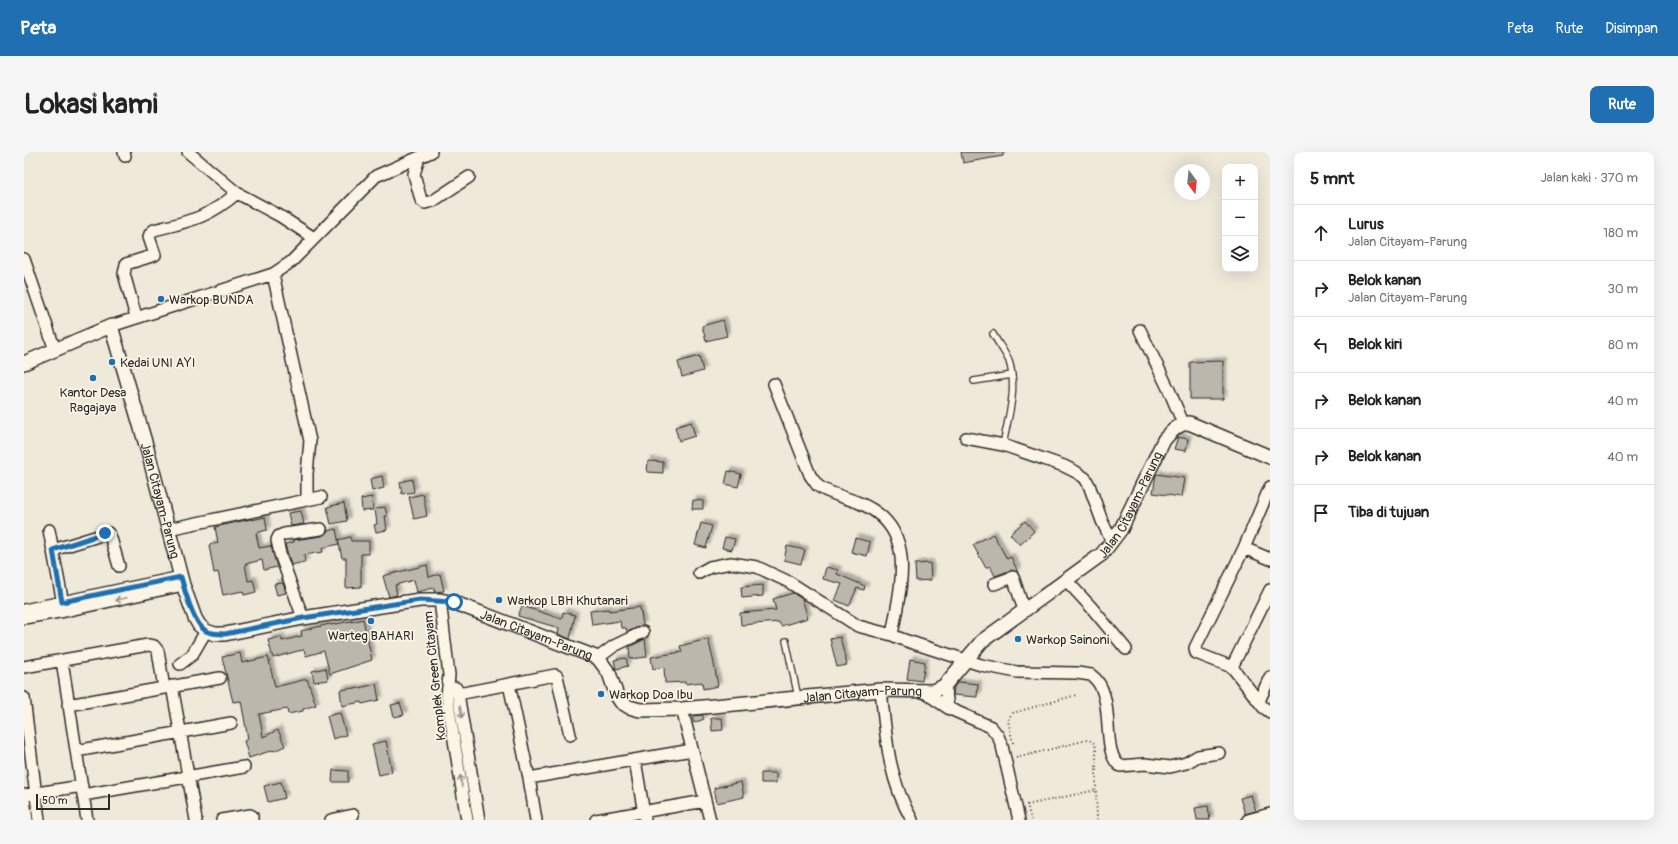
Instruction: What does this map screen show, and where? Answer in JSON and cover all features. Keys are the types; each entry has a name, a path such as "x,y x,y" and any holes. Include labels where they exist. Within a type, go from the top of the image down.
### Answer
{"street":[{"path":"188,152 237,193 280,216 314,238"},
{"path":"24,363 136,317 273,274 291,262 376,176 421,157 436,157 436,152"},
{"path":"421,157 414,174 421,200 425,203 433,201 469,177"},
{"path":"136,317 124,274 125,268 126,264 155,255 149,237 150,234 154,230 209,214 222,206 237,193"},
{"path":"24,259 55,350"},
{"path":"273,274 310,441 307,473 308,500"},
{"name":"Jalan Citayam-Parung","path":"111,326 148,452 182,581 195,618 199,625 206,631 215,634 225,634 303,618 420,600 454,602 598,658 609,673 617,696 621,702 629,707 640,710 682,709 881,690 924,692 937,690 951,678 982,641 1102,554 1121,529 1164,440 1171,432 1183,423"},
{"path":"1140,330 1183,423 1189,423 1270,457"},
{"path":"774,384 810,475 818,486 859,502 881,515 893,528 900,546 902,564 900,590 892,635"},
{"path":"966,438 1003,445 1064,466 1085,478 1112,542"},
{"path":"1270,487 1244,548 1195,648 1196,653 1232,667 1263,707 1270,712"},
{"path":"168,529 321,497"},
{"path":"303,618 280,554 277,540 279,536 284,534 321,529"},
{"path":"49,530 64,607"},
{"path":"53,550 108,533 110,535 119,566"},
{"path":"1244,548 1270,559"},
{"path":"699,573 710,567 731,563 757,567 789,582 858,626 892,635 981,666 1017,672 1077,672 1091,675 1099,684 1106,700 1112,753 1115,762 1120,766 1145,764 1170,767 1186,763 1198,756 1219,753"},
{"path":"994,584 1013,577 1024,610"},
{"path":"1066,580 1126,649"},
{"path":"24,618 64,607 182,581"},
{"path":"1232,667 1270,590"},
{"name":"Komplek Green Citayam","path":"440,600 450,675 447,697 467,820"},
{"path":"24,610 64,607"},
{"path":"180,664 192,655 206,631"},
{"path":"598,658 614,646 643,632"},
{"path":"24,667 148,645 154,646 158,651 180,732 196,820"},
{"path":"62,661 87,820"},
{"path":"450,675 458,694 479,820"},
{"path":"458,694 552,675 557,676 570,735"},
{"path":"1259,701 1270,677"},
{"path":"68,705 220,678"},
{"path":"948,708 951,678"},
{"path":"509,684 529,778 536,820"},
{"path":"881,690 891,771 904,806 912,820"},
{"path":"924,692 948,708 991,727 998,736 1002,746 1019,820"},
{"path":"24,698 39,820"},
{"path":"682,709 710,820"},
{"path":"76,751 231,723"},
{"path":"529,778 692,750"},
{"path":"635,760 645,816"},
{"path":"24,795 82,791 188,777 244,767"},
{"path":"24,800 28,820"},
{"path":"596,820 645,816 705,801"},
{"path":"222,820 250,814 252,816 252,820"},
{"path":"1248,820 1270,814"},
{"path":"331,820 353,815"}],"lane":[{"path":"993,334 1008,360 1012,375 1014,397 1003,445"},
{"path":"974,381 1012,375"},
{"path":"786,641 798,698"}],"path":[{"path":"1014,750 1008,721 1010,715 1076,696"},
{"path":"1017,764 1016,758 1092,740 1096,749 1098,820"},
{"path":"1027,805 1096,790"},
{"path":"1026,798 1031,820"}],"building":[{"path":"961,152 1003,152 1003,156 963,163"},
{"path":"723,320 727,336 706,341 702,326"},
{"path":"699,356 703,371 682,377 678,362"},
{"path":"1223,361 1223,399 1190,399 1190,362"},
{"path":"691,422 695,436 679,441 675,427"},
{"path":"1178,437 1188,439 1186,451 1174,449"},
{"path":"648,461 663,462 663,473 647,472"},
{"path":"728,471 741,474 738,487 725,484"},
{"path":"1156,474 1184,478 1181,497 1153,493"},
{"path":"382,476 384,488 372,491 370,479"},
{"path":"412,479 414,492 402,494 400,482"},
{"path":"423,494 427,516 414,519 409,497"},
{"path":"372,497 373,510 362,511 361,499"},
{"path":"693,500 703,501 703,509 692,509"},
{"path":"344,503 347,521 331,524 327,507"},
{"path":"385,507 387,516 385,516 387,530 376,532 374,525 377,524 375,509"},
{"path":"301,511 304,524 291,526 288,513"},
{"path":"265,517 267,530 256,533 259,548 271,546 277,567 264,570 262,560 245,564 248,581 253,580 256,592 244,595 243,591 223,595 218,572 214,573 209,545 218,543 215,527"},
{"path":"1025,521 1034,531 1020,545 1010,534"},
{"path":"701,523 712,526 706,548 695,545"},
{"path":"336,529 339,544 322,548 323,552 304,555 305,562 291,565 285,544 294,542 294,540 322,536 328,531"},
{"path":"993,534 1007,559 1011,557 1018,572 1011,570 995,576 990,566 986,568 973,545"},
{"path":"350,537 351,541 369,541 369,554 361,554 361,587 346,588 346,558 342,558 338,540"},
{"path":"725,537 735,539 732,550 722,548"},
{"path":"855,538 870,542 867,556 851,552"},
{"path":"787,546 805,550 801,564 784,560"},
{"path":"930,563 931,580 916,581 915,564"},
{"path":"427,565 429,577 440,574 444,591 435,592 434,588 417,592 414,580 395,585 397,595 389,597 383,576"},
{"path":"826,567 838,570 837,574 865,586 864,590 857,588 849,606 835,600 842,584 823,579"},
{"path":"283,583 286,593 277,595 274,584"},
{"path":"763,585 763,596 742,598 741,587"},
{"path":"793,593 802,599 808,618 781,626 779,622 741,625 740,613 776,610 773,599"},
{"path":"522,606 562,619 563,612 575,615 570,639 558,634 559,628 518,616"},
{"path":"640,607 643,625 627,632 626,628 621,628 620,621 592,625 590,611 609,609 609,611"},
{"path":"363,619 372,660 330,674 324,651 306,656 304,650 273,658 268,640 281,637 282,641 302,636 301,631 330,624"},
{"path":"840,637 847,665 837,667 830,639"},
{"path":"645,639 647,657 630,659 629,647"},
{"path":"708,639 718,686 703,689 702,682 685,684 685,682 665,683 664,667 653,669 651,657 682,652 680,646"},
{"path":"240,653 242,663 268,657 275,687 307,679 316,705 303,709 303,711 288,714 287,709 259,714 263,737 278,730 285,746 274,751 273,750 249,758 244,741 248,739 241,701 233,702 222,657"},
{"path":"626,658 628,666 616,669 614,660"},
{"path":"910,659 925,662 922,681 907,679"},
{"path":"326,668 328,680 314,682 312,671"},
{"path":"958,682 978,684 977,697 953,695 954,687"},
{"path":"376,684 379,700 362,704 361,702 342,706 340,690 355,689"},
{"path":"400,703 404,715 394,717 391,705"},
{"path":"340,713 346,735 333,739 327,716"},
{"path":"702,715 704,719 694,723 692,716"},
{"path":"711,718 722,718 723,730 712,731"},
{"path":"386,741 392,772 379,775 372,744"},
{"path":"333,770 348,771 348,782 332,782"},
{"path":"761,773 776,773 776,783 761,783"},
{"path":"281,782 285,798 268,802 264,786"},
{"path":"741,782 744,797 717,803 714,788"},
{"path":"1251,795 1256,811 1245,814 1240,798"},
{"path":"1208,806 1210,820 1197,820 1195,808"}],"place":[{"name":"Warkop BUNDA","path":"161,299"},
{"name":"Kedai UNI AYI","path":"112,362"},
{"name":"Kantor Desa Ragajaya","path":"93,378"},
{"name":"Warkop LBH Khutanari","path":"499,600"},
{"name":"Warteg BAHARI","path":"371,621"},
{"name":"Warkop Sainoni","path":"1018,639"},
{"name":"Warkop Doa Ibu","path":"601,694"}],"route":[{"path":"105,533 53,550 62,602 181,577 195,618 199,625 206,631 215,634 225,634 303,618 420,600 454,602"}]}
